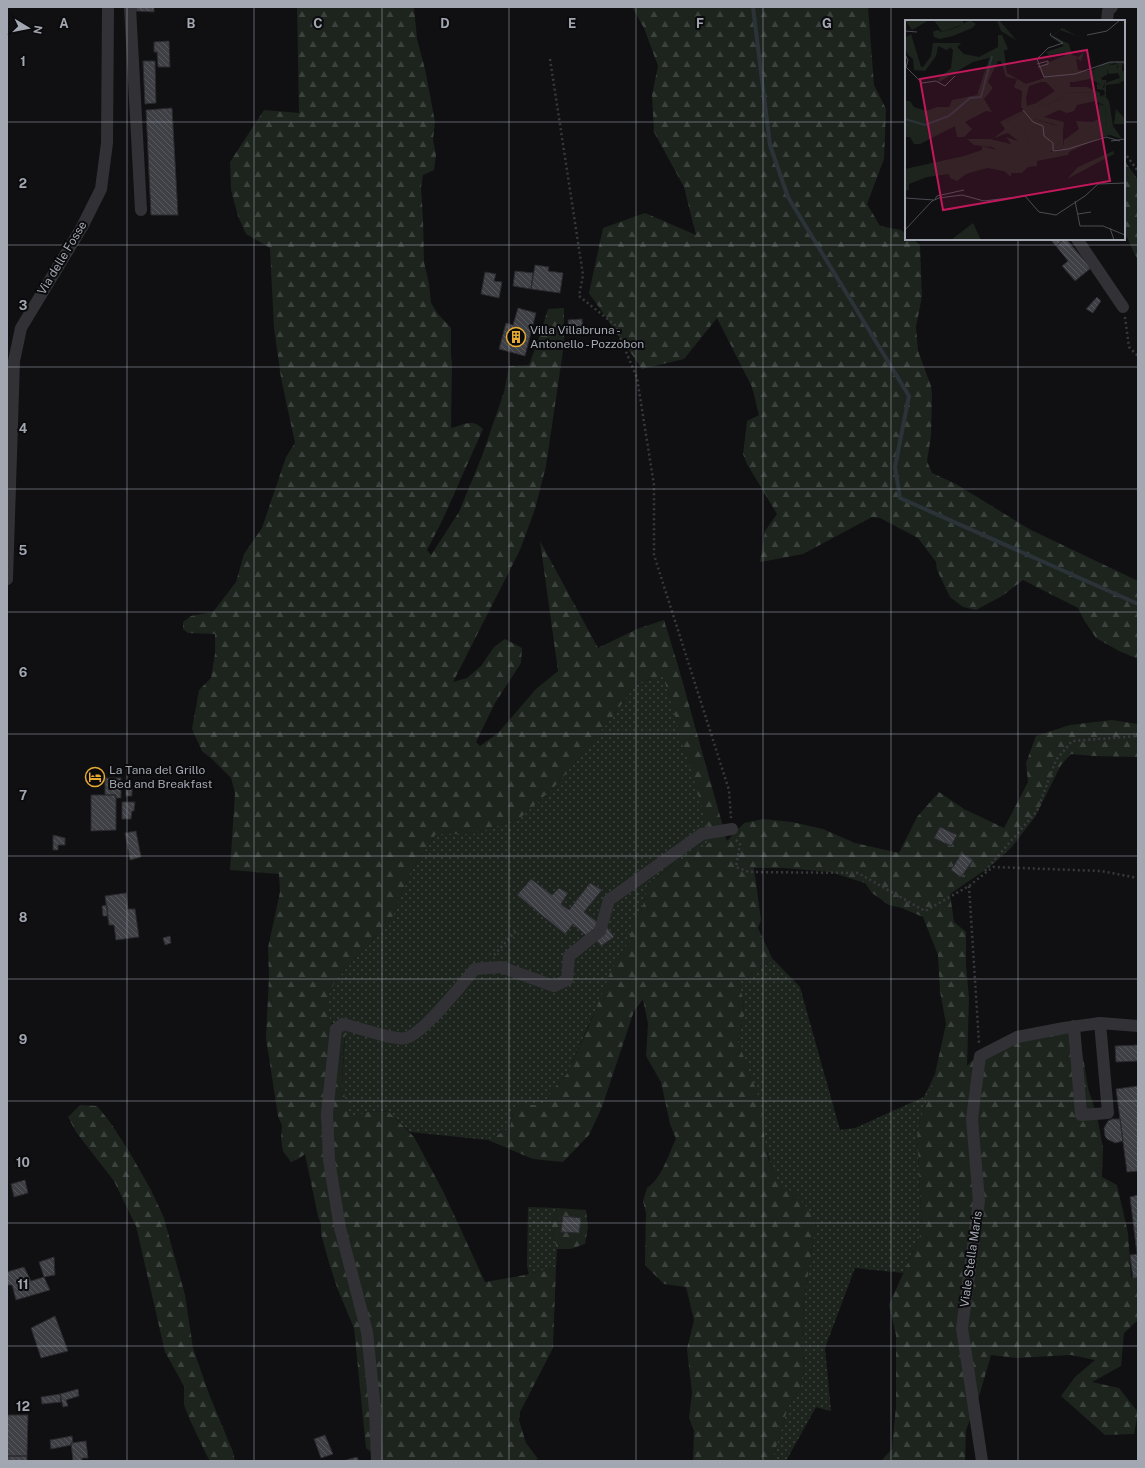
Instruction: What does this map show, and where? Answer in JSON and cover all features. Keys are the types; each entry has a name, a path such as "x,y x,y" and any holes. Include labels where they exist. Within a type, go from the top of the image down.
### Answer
{"street":[{"name":"Via delle Fosse","path":"7,579 14,361 21,328 82,227 101,189 107,143 108,7"},
{"path":"130,7 141,210"},
{"path":"1107,20 1108,11 1112,7"},
{"path":"1078,240 1123,306"},
{"path":"377,1461 376,1410 367,1332 340,1228 329,1160 327,1112 336,1029 343,1024 388,1036 405,1038 421,1030 475,969 501,967 554,986 567,980 569,956 600,931 609,900 702,834 732,829"},
{"path":"980,1056 1017,1037 1074,1026 1100,1023 1138,1026"},
{"path":"1074,1026 1081,1115 1108,1114 1100,1023"},
{"name":"Viale Stella Maris","path":"980,1056 972,1119 979,1201 962,1328 982,1461"}],"path":[{"path":"550,58 583,275 579,296 615,325 637,378 654,485 654,555 729,790 733,836 740,844 736,867 749,872 858,872 925,911 969,886 993,867 1101,871 1138,878"},
{"path":"1125,153 1138,172"},
{"path":"1123,306 1129,348 1138,356"},
{"path":"969,886 988,868 1037,811 1056,760 1072,740 1138,736"},
{"path":"969,886 980,1056"},
{"path":"481,968 517,930"}],"green space":[{"path":"297,7 414,7 417,39 425,69 435,122 433,140 436,155 434,170 423,175 421,187 424,262 429,284 431,303 438,314 451,328 451,428 471,423 483,429 442,521 427,550 431,555 459,512 482,456 504,392 509,366 529,365 548,309 564,308 564,344 546,466 535,509 520,550 453,682 467,678 481,666 494,647 505,639 522,648 521,663 495,703 476,742 480,746 498,733 536,689 558,671 540,541 598,648 637,629 664,620 727,841 744,823 763,819 792,822 823,829 855,843 899,853 917,817 939,792 964,809 1004,828 1028,782 1026,763 1036,736 1070,725 1112,720 1138,724 1138,757 1071,754 1061,765 1035,817 1011,848 988,868 950,894 954,922 966,932 966,965 969,998 967,1066 982,1050 1064,1028 1081,1044 1088,1088 1097,1116 1103,1148 1102,1177 1117,1185 1128,1233 1131,1277 1138,1279 1138,1320 1124,1333 1121,1366 1092,1382 1119,1388 1138,1412 1134,1434 1105,1435 1061,1396 1075,1377 1095,1360 1071,1355 1017,1358 991,1355 980,1393 966,1430 965,1461 881,1461 892,1449 896,1406 896,1335 889,1305 922,1231 917,1131 935,1074 946,1024 940,991 938,955 923,917 902,908 889,905 872,893 865,883 830,872 784,868 754,868 761,920 758,928 773,960 738,983 743,998 744,1015 738,1042 758,1095 768,1158 778,1182 795,1194 805,1205 816,1222 804,1301 802,1342 804,1366 800,1389 789,1404 772,1461 693,1461 694,1431 689,1418 692,1393 687,1349 694,1320 686,1287 664,1284 645,1265 646,1213 643,1201 647,1188 661,1172 676,1139 670,1124 661,1082 646,1056 648,1024 643,999 634,1011 602,1107 589,1135 563,1162 533,1159 488,1140 510,1128 513,1113 519,1105 540,1105 546,1100 567,1074 589,1026 610,973 622,951 630,942 630,932 634,917 641,912 649,883 674,864 712,841 663,676 637,683 610,720 558,783 519,819 472,834 436,834 411,871 392,918 335,981 328,997 328,1013 333,1029 328,1141 363,1323 377,1457 366,1448 354,1328 338,1290 330,1266 321,1234 321,1224 305,1154 291,1162 283,1151 281,1139 282,1126 278,1116 266,1038 269,976 268,948 280,892 279,874 230,870 235,793 231,778 202,751 192,729 199,690 211,678 215,654 215,634 188,633 183,629 183,622 191,616 213,612 236,582 244,554 262,528 286,457 295,443 281,378 274,328 270,248 246,234 238,216 231,190 230,162 264,110 299,113"},
{"path":"632,7 868,7 874,85 886,109 884,159 867,204 880,226 901,230 905,233 905,240 913,240 920,245 922,296 916,327 918,351 931,386 932,394 931,436 927,461 932,473 956,484 1029,529 1138,581 1138,659 1119,651 1096,638 1078,608 1023,580 1002,596 976,610 963,607 950,597 937,570 936,562 918,538 880,518 872,517 803,554 760,562 765,531 777,514 747,464 743,454 747,421 759,415 752,387 717,318 684,359 642,369 589,293 603,228 645,213 696,235 684,187 654,132 652,95 658,66 644,28"},
{"path":"1125,161 1138,180 1138,261 1125,233"},
{"path":"663,676 713,841 674,864 649,883 641,912 630,932 630,942 622,951 618,959 567,1074 546,1100 540,1105 531,1106 513,1113 510,1128 488,1140 410,1132 389,1112 365,1112 358,1117 349,1117 342,1085 345,1034 343,1024 331,1023 328,1013 328,997 335,981 392,918 411,871 436,834 472,834 519,819 558,783 610,720 637,683"},
{"path":"771,957 800,987 840,1130 855,1128 924,1097 935,1074 917,1131 922,1231 903,1273 855,1268 825,1348 831,1411 816,1407 786,1461 772,1461 789,1404 800,1389 804,1366 802,1342 804,1301 816,1222 795,1194 778,1183 769,1159 747,1069 738,1042 744,1015 743,998 738,983 773,960"},
{"path":"347,1023 344,1042 342,1084 349,1116 358,1117 365,1112 389,1112 414,1137 443,1191 485,1282 525,1275 556,1267 553,1348 520,1412 519,1420 526,1443 538,1459 532,1461 382,1461 379,1419 334,1173 331,1091 337,1034"},
{"path":"80,1105 97,1106 110,1122 151,1190 164,1218 185,1295 193,1348 209,1394 233,1452 235,1461 210,1461 190,1420 184,1405 184,1386 165,1352 136,1226 114,1181 76,1132 68,1117"},
{"path":"528,1207 557,1208 550,1226 557,1249 556,1267 529,1274 527,1266"},
{"path":"557,1208 586,1210 588,1227 585,1244 570,1249 557,1249 550,1226"}],"building":[{"path":"136,7 154,7 154,12 136,11"},
{"path":"169,41 170,67 158,67 157,52 154,52 154,42"},
{"path":"143,61 155,61 156,103 145,104"},
{"path":"172,108 178,215 151,215 146,110"},
{"path":"1051,240 1063,240 1056,246"},
{"path":"1063,240 1067,240 1091,268 1075,281 1062,266 1068,261 1056,246"},
{"path":"535,265 549,267 548,271 563,273 560,293 531,289"},
{"path":"515,271 533,273 531,289 513,286"},
{"path":"485,272 496,274 494,281 502,282 499,298 481,294"},
{"path":"1097,297 1101,301 1093,313 1086,309"},
{"name":"Villa Villabruna - Antonello - Pozzobon","path":"518,308 536,313 525,356 499,349 506,323 513,325"},
{"path":"582,319 583,332 569,333 568,320"},
{"path":"105,778 121,778 121,798 115,798 116,795 105,795"},
{"path":"126,787 132,788 132,796 126,796"},
{"path":"91,795 116,795 116,830 91,831"},
{"path":"122,802 135,802 131,819 122,819"},
{"path":"940,827 957,835 951,846 934,838"},
{"path":"136,831 141,857 130,860 125,833"},
{"path":"53,835 65,838 65,845 58,845 58,850 53,850"},
{"path":"962,853 973,860 961,877 951,870"},
{"path":"531,879 552,895 559,888 568,893 561,904 569,910 590,883 602,890 584,912 600,924 589,938 573,924 565,934 517,895"},
{"path":"126,893 128,909 135,909 139,937 116,940 114,925 109,925 105,896"},
{"path":"107,905 108,916 103,916 102,906"},
{"path":"607,927 614,937 601,946 595,937"},
{"path":"170,936 171,943 165,945 163,938"},
{"path":"1138,1045 1138,1061 1116,1062 1115,1046"},
{"path":"1138,1086 1138,1171 1127,1172 1116,1089"},
{"path":"1112,1119 1120,1119 1123,1141 1115,1143 1107,1139 1105,1136 1104,1128 1108,1121"},
{"path":"25,1180 28,1193 14,1197 11,1184"},
{"path":"1138,1195 1138,1278 1133,1278 1130,1255 1137,1254 1130,1197"},
{"path":"563,1216 581,1218 579,1233 561,1232"},
{"path":"54,1257 55,1275 44,1277 39,1262"},
{"path":"24,1267 31,1281 44,1277 50,1290 16,1300 12,1285 7,1285 7,1272"},
{"path":"55,1316 68,1351 41,1358 31,1328"},
{"path":"78,1389 79,1396 66,1400 68,1406 63,1407 60,1394"},
{"path":"60,1394 61,1402 42,1404 41,1397"},
{"path":"7,1415 28,1415 27,1456 7,1456"},
{"path":"325,1435 333,1454 321,1458 314,1439"},
{"path":"72,1436 73,1443 71,1443 71,1445 51,1449 50,1440"},
{"path":"86,1441 88,1458 82,1458 82,1461 73,1461 71,1443"},
{"path":"7,1456 27,1456 27,1461 7,1461"},
{"path":"357,1457 359,1461 343,1461"}],"waterway":[{"path":"753,7 770,145 788,197 909,396 895,467 900,498 1138,604"}],"place":[{"name":"Villa Villabruna - Antonello - Pozzobon","path":"516,337"},
{"name":"La Tana del Grillo Bed and Breakfast","path":"95,777"}]}
